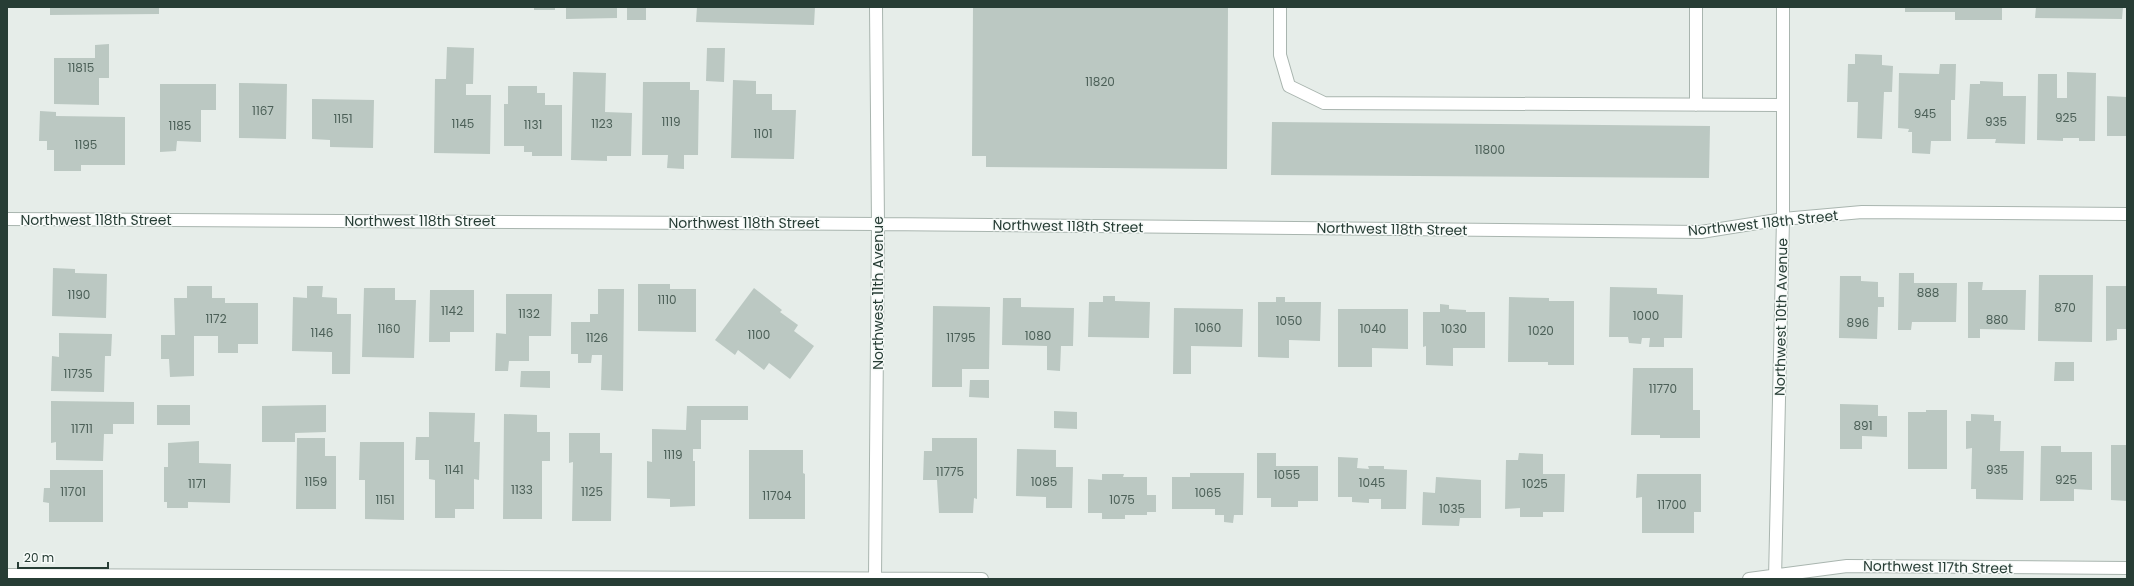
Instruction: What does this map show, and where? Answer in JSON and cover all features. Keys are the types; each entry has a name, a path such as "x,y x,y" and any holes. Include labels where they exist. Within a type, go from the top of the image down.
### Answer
{"street":[{"name":"Northwest 11th Avenue","path":"875,578 878,224 876,7"},
{"path":"1280,7 1280,56 1288,86 1324,103 1783,105"},
{"path":"1696,7 1696,105"},
{"name":"Northwest 10th Avenue","path":"1774,578 1783,219 1783,7"},
{"name":"Northwest 118th Street","path":"7,219 878,224 1700,232 1783,219 1862,212 2127,214"},
{"name":"Northwest 117th Street","path":"1749,579 1774,578 1847,566 2127,568"},
{"path":"7,575 982,579"}],"building":[{"path":"50,7 159,7 159,14 50,15"},
{"path":"534,7 555,7 555,10 534,10"},
{"path":"566,7 617,7 617,18 566,19"},
{"path":"627,7 646,7 646,20 627,20"},
{"path":"697,7 815,7 814,25 696,22"},
{"path":"973,7 1228,7 1227,169 986,167 986,156 972,156"},
{"path":"1905,7 2002,7 2002,20 1955,20 1955,12 1905,12"},
{"path":"2036,7 2123,7 2122,19 2035,18"},
{"path":"109,44 109,78 99,78 99,105 54,104 54,58 95,58 95,45"},
{"path":"447,47 474,48 473,84 466,84 466,95 491,95 490,154 434,153 435,79 446,79"},
{"path":"707,48 725,48 724,82 706,81"},
{"path":"1855,54 1882,55 1882,65 1893,66 1892,92 1884,92 1882,139 1857,138 1858,102 1847,102 1848,64 1855,64"},
{"path":"1940,64 1956,64 1955,100 1951,100 1951,141 1931,141 1930,154 1912,153 1912,132 1908,132 1909,129 1898,128 1899,73 1939,74"},
{"path":"573,72 606,73 605,112 632,113 631,156 607,156 607,161 571,160"},
{"path":"2067,72 2096,73 2095,141 2079,141 2079,138 2063,138 2063,141 2037,140 2038,74 2057,74 2057,98 2067,98"},
{"path":"733,80 756,81 756,94 772,94 772,110 796,110 794,159 731,158"},
{"path":"1980,81 2003,82 2003,96 2026,96 2025,144 1995,143 1996,139 1967,139 1970,84 1980,84"},
{"path":"643,82 690,82 690,90 699,90 698,155 684,155 684,169 667,168 668,155 642,155"},
{"path":"239,83 287,84 286,139 239,138"},
{"path":"160,84 216,84 216,110 201,110 201,142 177,141 176,151 160,152"},
{"path":"508,86 537,86 537,93 545,93 545,105 562,105 562,156 532,156 532,152 524,152 524,146 504,146 504,104 508,104"},
{"path":"2107,96 2127,97 2127,136 2107,136"},
{"path":"312,99 374,100 373,148 330,147 330,140 312,139"},
{"path":"40,111 56,112 56,116 125,117 125,165 81,165 81,171 54,171 54,150 47,150 47,141 39,141"},
{"path":"1272,122 1710,126 1709,178 1271,175"},
{"path":"53,268 75,269 75,273 107,274 106,318 52,316"},
{"path":"1899,273 1914,273 1914,283 1957,283 1956,322 1912,322 1911,330 1898,330"},
{"path":"2039,275 2093,275 2092,342 2038,341"},
{"path":"1840,276 1861,276 1861,281 1878,282 1878,297 1884,297 1884,307 1878,307 1877,339 1839,338"},
{"path":"1968,282 1983,282 1982,290 2026,290 2025,330 1980,329 1980,338 1968,338"},
{"path":"638,284 670,284 670,289 696,289 696,332 638,331"},
{"path":"187,286 212,286 212,298 225,298 225,303 258,303 258,344 238,344 238,353 218,353 218,336 194,336 194,376 170,377 169,359 161,359 161,335 175,335 174,298 187,298"},
{"path":"307,286 323,286 322,297 337,298 337,314 351,314 350,374 332,374 332,352 292,351 293,297 307,298"},
{"path":"2106,286 2127,286 2127,329 2117,329 2117,340 2106,341"},
{"path":"1610,287 1657,288 1657,294 1683,295 1682,338 1664,338 1664,347 1649,347 1650,338 1642,338 1641,344 1629,343 1628,337 1609,337"},
{"path":"364,288 395,288 395,300 416,300 414,358 362,357"},
{"path":"754,288 782,310 780,312 798,325 794,331 814,346 790,379 769,363 764,370 738,350 735,355 715,340"},
{"path":"598,289 624,289 623,391 601,390 602,355 592,355 591,363 578,363 578,354 571,354 571,322 590,322 590,314 598,314"},
{"path":"430,290 474,290 474,332 450,332 450,342 429,342"},
{"path":"506,294 552,294 551,336 529,336 529,361 509,361 508,371 495,371 496,333 506,334"},
{"path":"1103,296 1115,296 1115,301 1150,302 1149,338 1088,337 1089,302 1103,302"},
{"path":"1276,297 1285,297 1285,302 1321,302 1320,341 1289,340 1289,358 1258,357 1258,302 1276,302"},
{"path":"1509,297 1549,298 1549,301 1574,301 1574,365 1548,365 1548,362 1508,362"},
{"path":"1003,298 1021,298 1021,307 1074,308 1073,346 1061,346 1060,371 1047,370 1047,346 1002,345"},
{"path":"1440,304 1449,305 1449,309 1466,310 1466,312 1485,312 1485,348 1453,348 1453,366 1426,365 1426,346 1423,347 1423,312 1440,312"},
{"path":"933,306 990,307 989,369 962,369 962,387 932,387"},
{"path":"1174,308 1243,309 1242,347 1191,346 1191,374 1173,374"},
{"path":"1338,309 1408,309 1408,349 1372,348 1372,367 1338,367"},
{"path":"59,333 112,334 111,356 105,356 104,392 51,391 52,356 59,357"},
{"path":"2055,362 2074,362 2074,381 2054,381"},
{"path":"1633,368 1693,368 1693,410 1700,410 1700,438 1660,438 1660,435 1631,435"},
{"path":"521,371 550,371 550,388 520,387"},
{"path":"970,380 989,380 989,398 969,397"},
{"path":"51,401 134,402 134,424 113,424 113,434 104,434 103,461 56,460 56,442 51,443"},
{"path":"1840,404 1878,405 1878,416 1887,416 1887,437 1862,436 1862,449 1840,449"},
{"path":"157,405 190,405 190,425 157,425"},
{"path":"326,405 326,432 295,433 295,442 262,442 262,406"},
{"path":"687,406 748,406 748,420 701,420 701,449 693,449 693,461 695,461 695,506 670,507 670,499 647,498 647,461 652,462 652,429 686,430"},
{"path":"1926,410 1947,410 1947,469 1908,469 1908,412 1926,412"},
{"path":"1054,411 1077,412 1077,429 1054,428"},
{"path":"429,412 475,413 474,442 480,442 479,480 474,479 474,509 455,509 455,518 435,518 435,480 429,479 429,460 415,460 416,437 429,437"},
{"path":"504,414 537,415 537,432 550,432 550,461 542,461 542,519 503,519"},
{"path":"1971,414 1994,415 1994,421 2001,421 2000,451 2024,451 2023,500 1976,499 1976,489 1971,489 1972,448 1966,449 1966,421 1971,421"},
{"path":"569,433 600,433 600,453 612,453 611,521 572,521 573,462 569,463"},
{"path":"297,438 325,438 325,456 336,456 336,509 296,509"},
{"path":"932,438 977,438 977,499 974,498 973,513 939,513 937,480 923,480 924,451 932,451"},
{"path":"199,441 199,463 231,464 230,503 188,502 188,508 167,508 167,502 164,502 164,467 168,467 168,443"},
{"path":"360,442 404,442 404,520 365,519 365,480 359,480"},
{"path":"2111,445 2127,445 2127,501 2111,500"},
{"path":"2041,446 2061,446 2061,452 2092,452 2092,490 2074,489 2074,501 2040,501"},
{"path":"1017,449 1056,450 1056,467 1073,467 1072,508 1046,508 1046,497 1016,496"},
{"path":"749,450 803,450 803,473 805,474 805,519 749,519"},
{"path":"1257,453 1276,453 1276,466 1318,466 1318,501 1298,501 1298,507 1271,507 1271,498 1257,498"},
{"path":"1519,453 1543,454 1543,474 1565,474 1564,512 1543,512 1543,517 1520,517 1520,508 1505,509 1506,460 1518,460"},
{"path":"1338,457 1358,458 1357,468 1369,469 1368,466 1384,466 1384,469 1407,470 1406,509 1381,509 1381,499 1369,499 1369,503 1352,502 1352,497 1338,497"},
{"path":"50,470 103,470 103,522 49,522 49,503 43,502 44,488 50,488"},
{"path":"1190,473 1244,473 1243,515 1234,515 1233,523 1224,522 1224,515 1215,515 1215,509 1172,509 1172,477 1190,477"},
{"path":"1102,474 1124,474 1123,477 1147,477 1147,495 1156,495 1156,512 1147,512 1147,515 1125,515 1125,519 1102,519 1102,513 1088,513 1088,479 1102,480"},
{"path":"1637,474 1701,474 1701,512 1694,512 1694,533 1642,533 1642,497 1636,498"},
{"path":"1436,477 1481,480 1481,518 1460,518 1459,526 1422,525 1423,492 1435,493"}]}
